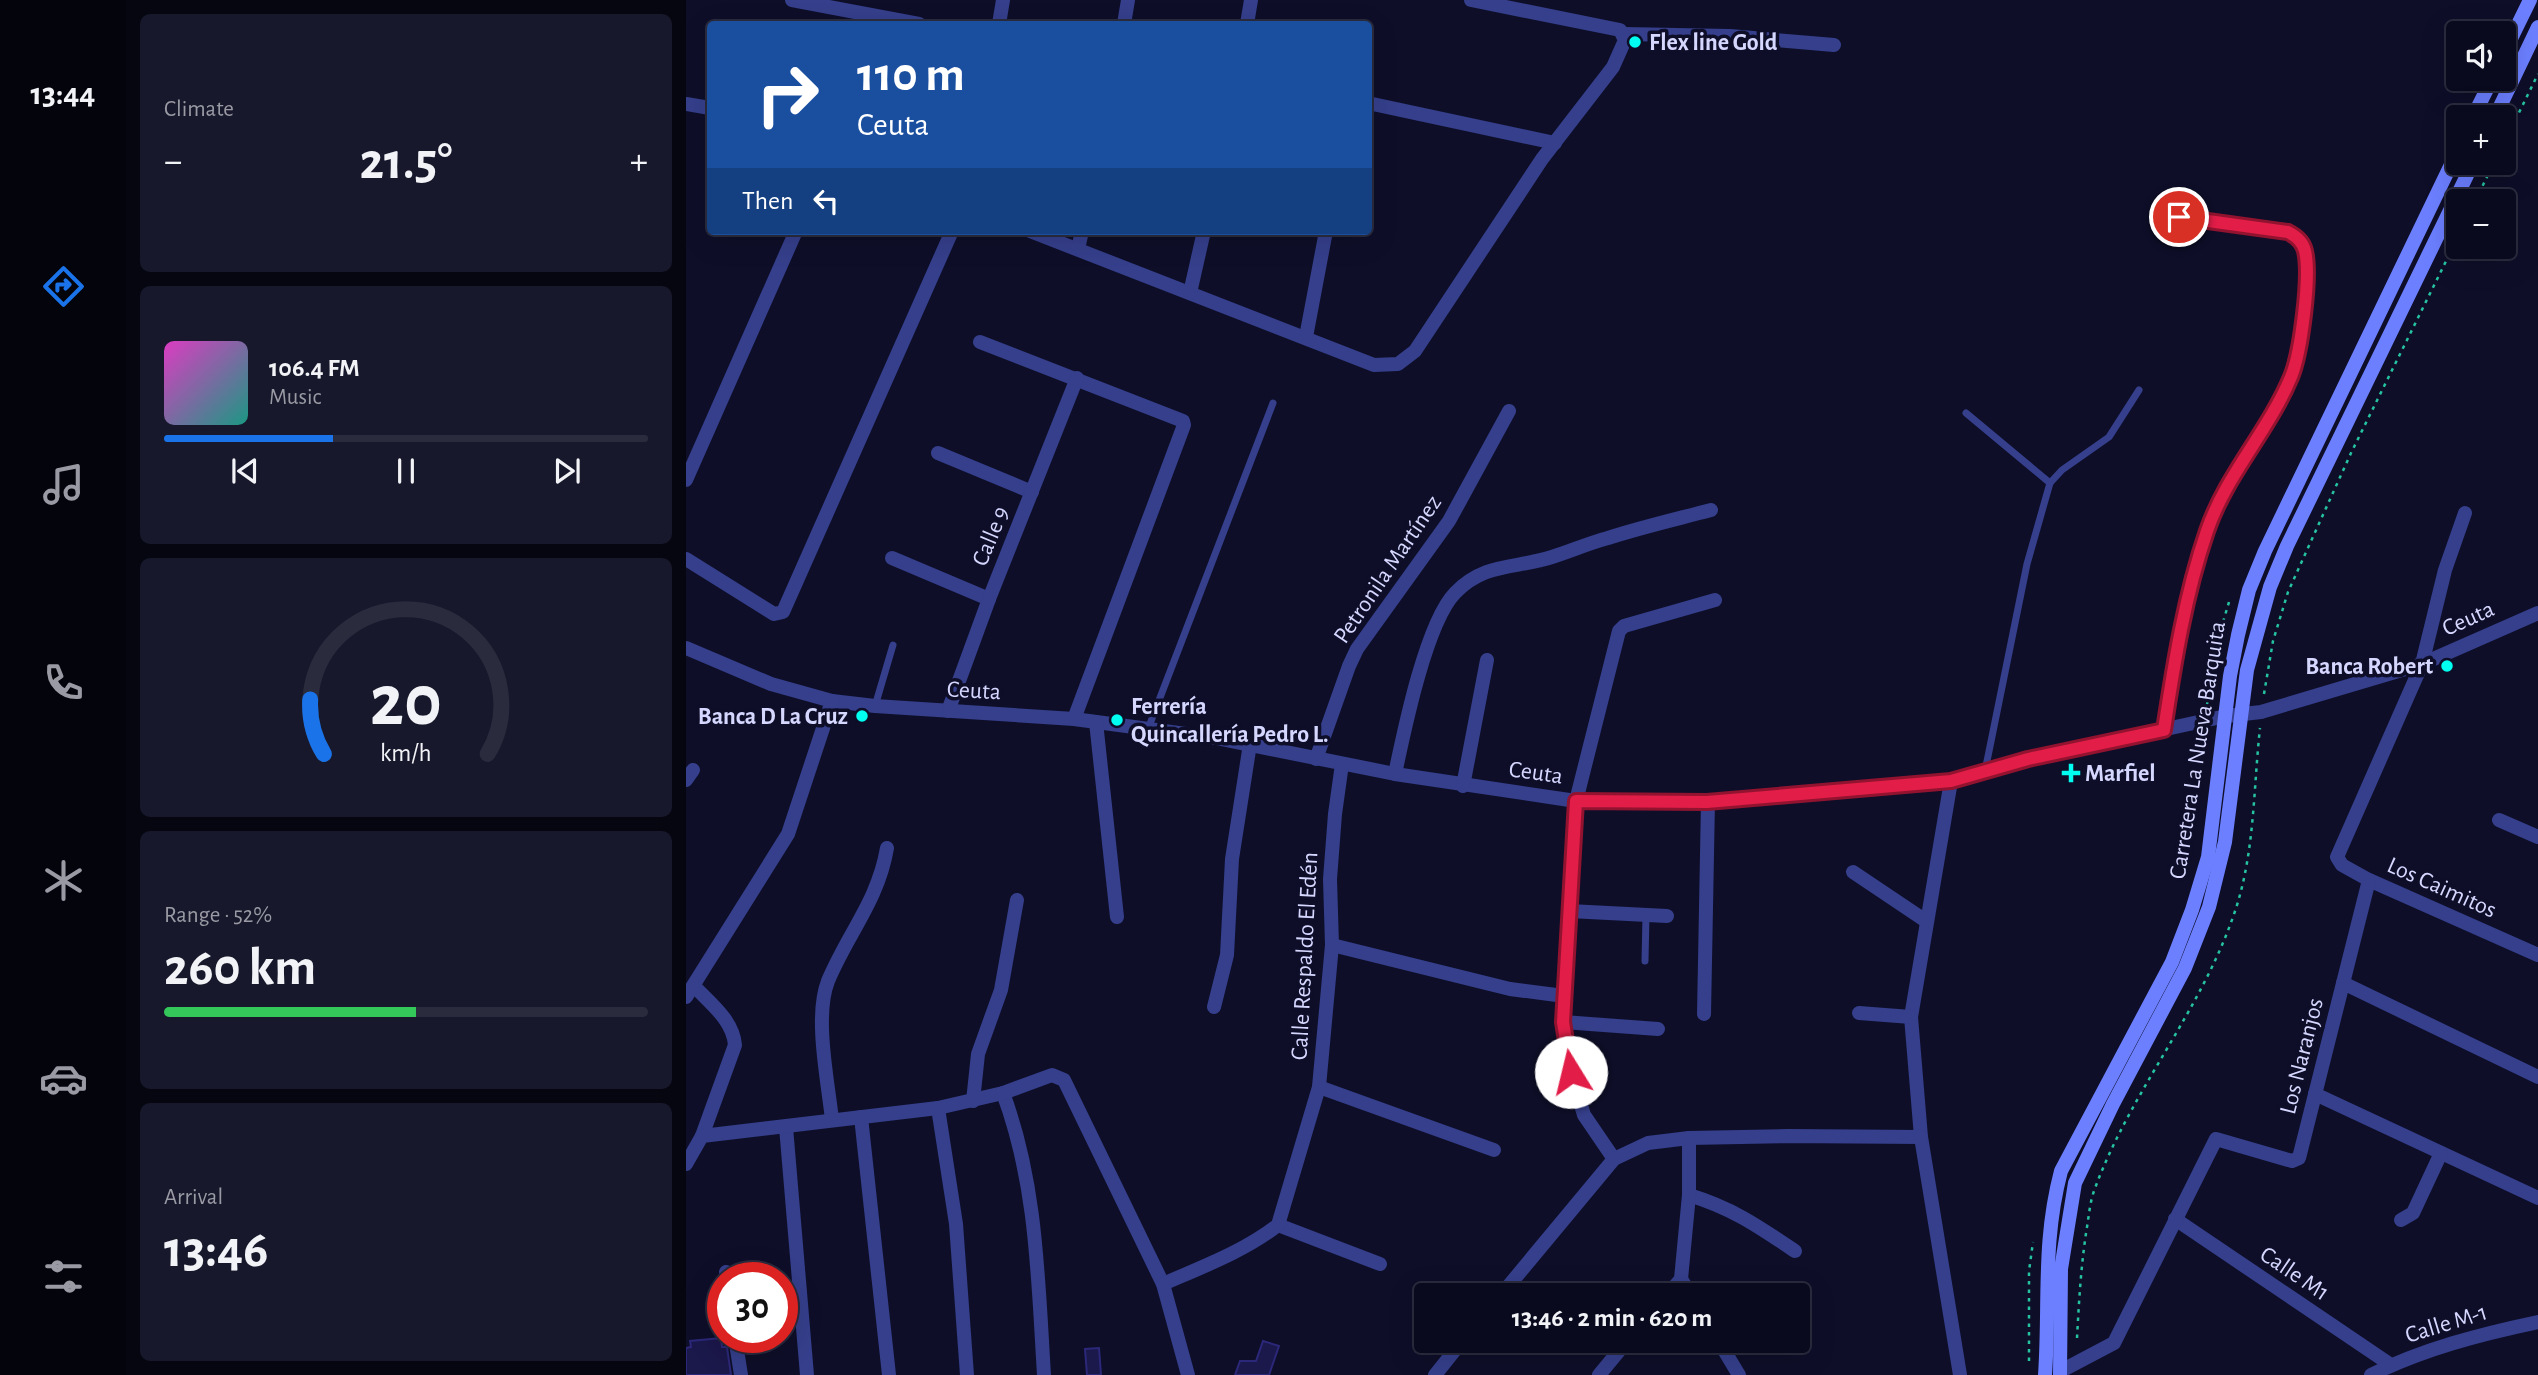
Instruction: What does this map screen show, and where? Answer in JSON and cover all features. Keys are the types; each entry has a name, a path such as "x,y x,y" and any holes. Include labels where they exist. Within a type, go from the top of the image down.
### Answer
{"street":[{"path":"792,0 858,19 882,21"},
{"path":"1000,21 1003,0"},
{"path":"1124,21 1128,0"},
{"path":"1248,21 1251,0"},
{"path":"1471,0 1620,30 1625,37"},
{"path":"2516,29 2530,0"},
{"path":"2501,105 2538,27"},
{"path":"1625,37 1730,36 1834,45"},
{"path":"1041,235 1374,365 1398,364 1415,351 1555,143 1613,67 1625,37"},
{"path":"686,104 707,108"},
{"path":"1372,104 1555,143"},
{"name":"Carretera La Nueva Barquita","path":"2045,1375 2048,1236 2059,1181 2172,962 2192,910 2208,857 2238,635 2249,590 2265,551 2446,175"},
{"name":"Carretera La Nueva Barquita","path":"2061,1373 2061,1269 2075,1183 2113,1104 2185,968 2209,907 2225,842 2247,670 2256,629 2282,556 2467,175"},
{"path":"686,480 794,235"},
{"path":"686,559 774,614 783,612 949,235"},
{"path":"1078,249 1081,235"},
{"path":"1191,293 1203,235"},
{"path":"1306,337 1325,235"},
{"path":"980,342 1181,418 1184,425 1074,719"},
{"name":"Calle 9","path":"948,712 989,599 1077,378"},
{"name":"Petronila Martínez","path":"1316,759 1357,649 1449,521 1509,411"},
{"path":"938,453 1032,492"},
{"path":"1395,774 1406,723 1433,633 1453,594 1485,571 1549,558 1608,537 1711,510"},
{"path":"2422,664 2445,570 2465,513"},
{"path":"892,558 989,599"},
{"path":"1614,1159 1584,1115 1571,1072 1563,1022 1576,801 1619,631 1624,626 1715,600"},
{"name":"Ceuta","path":"686,648 771,684 832,701 948,712 1074,719 1250,744 1463,786 1576,801 1707,802 1951,781 2028,759 2226,716 2261,712 2422,664 2538,613"},
{"path":"1463,786 1488,660"},
{"name":"Los Caimitos","path":"2422,664 2337,857 2342,865 2369,880 2538,955"},
{"path":"686,1164 702,1136 735,1045 734,1033 729,1023 690,992 788,834 832,701"},
{"path":"1096,722 1117,917"},
{"path":"1214,1007 1227,955 1233,859 1250,744"},
{"name":"Calle Respaldo El Edén","path":"1278,1224 1319,1087 1332,945 1330,879 1342,764"},
{"path":"1951,781 1911,1017 1921,1137 1960,1375"},
{"path":"1704,1014 1707,802"},
{"path":"2499,820 2538,838"},
{"path":"832,1120 822,1023 823,1003 828,982 876,890 883,872 887,848"},
{"path":"1853,872 1926,921"},
{"name":"Los Naranjos","path":"2175,1219 2216,1139 2297,1161 2369,880"},
{"path":"973,1101 978,1054 1001,990 1017,900"},
{"path":"1569,911 1667,916"},
{"path":"1332,945 1510,989 1564,996"},
{"path":"2343,983 2538,1077"},
{"path":"1859,1013 1911,1017"},
{"path":"1563,1022 1658,1029"},
{"path":"702,1136 938,1108 1003,1093 1052,1075 1064,1080 1163,1284 1188,1375"},
{"path":"1319,1087 1494,1150"},
{"path":"1003,1093 1017,1131 1028,1179 1044,1375"},
{"path":"2315,1094 2538,1198"},
{"path":"938,1108 956,1224 967,1375"},
{"path":"861,1117 889,1375"},
{"path":"786,1127 807,1375"},
{"path":"1511,1283 1614,1159 1648,1143 1689,1138 1921,1137"},
{"path":"1683,1283 1681,1279 1689,1195 1689,1138"},
{"path":"2401,1220 2413,1213 2441,1153"},
{"path":"1689,1195 1744,1216 1795,1251"},
{"path":"2061,1373 2114,1343 2175,1219"},
{"name":"Calle M1","path":"2175,1219 2391,1365"},
{"path":"1163,1284 1224,1257 1266,1234 1278,1224 1380,1264"},
{"path":"1678,1283 1681,1279"},
{"name":"Calle M-1","path":"2371,1375 2391,1365 2488,1333 2538,1322"},
{"path":"738,1353 741,1375"},
{"path":"1435,1375 1453,1353"},
{"path":"1599,1375 1617,1353"},
{"path":"1726,1353 1740,1375"}],"lane":[{"path":"2164,730 2182,627 2206,534 2218,502 2291,377 2297,357 2307,281 2306,252 2296,236 2288,232 2179,217"},
{"path":"1985,772 2027,564 2050,483 2062,470 2109,437 2139,390"},
{"path":"1148,729 1273,403"},
{"path":"1966,413 2050,483"},
{"path":"875,706 893,645"},
{"path":"1645,961 1646,915"}],"path":[{"path":"2516,119 2538,74"},
{"path":"2077,1363 2082,1256 2092,1194 2114,1141 2211,970 2234,916 2248,862 2261,712 2273,641 2288,592 2351,453 2447,259"}],"building":[{"path":"707,1339 707,1353 728,1353 731,1375 686,1375 686,1348 691,1347 690,1341"},
{"path":"1263,1341 1279,1346 1269,1375 1235,1375 1240,1361 1256,1361"},
{"path":"1099,1348 1101,1375 1087,1375 1085,1349"}],"place":[{"name":"Flex line Gold","path":"1635,42"},
{"name":"Banca Robert","path":"2447,666"},
{"name":"Banca D La Cruz","path":"862,716"},
{"name":"Ferrería Quincallería Pedro L.","path":"1117,720"},
{"name":"Marfiel","path":"2071,773"}],"route":[{"path":"1571,1072 1563,1022 1576,801 1707,802 1951,781 2028,759 2164,730 2182,627 2206,534 2218,502 2291,377 2297,357 2307,281 2306,252 2296,236 2288,232 2179,217"}]}
